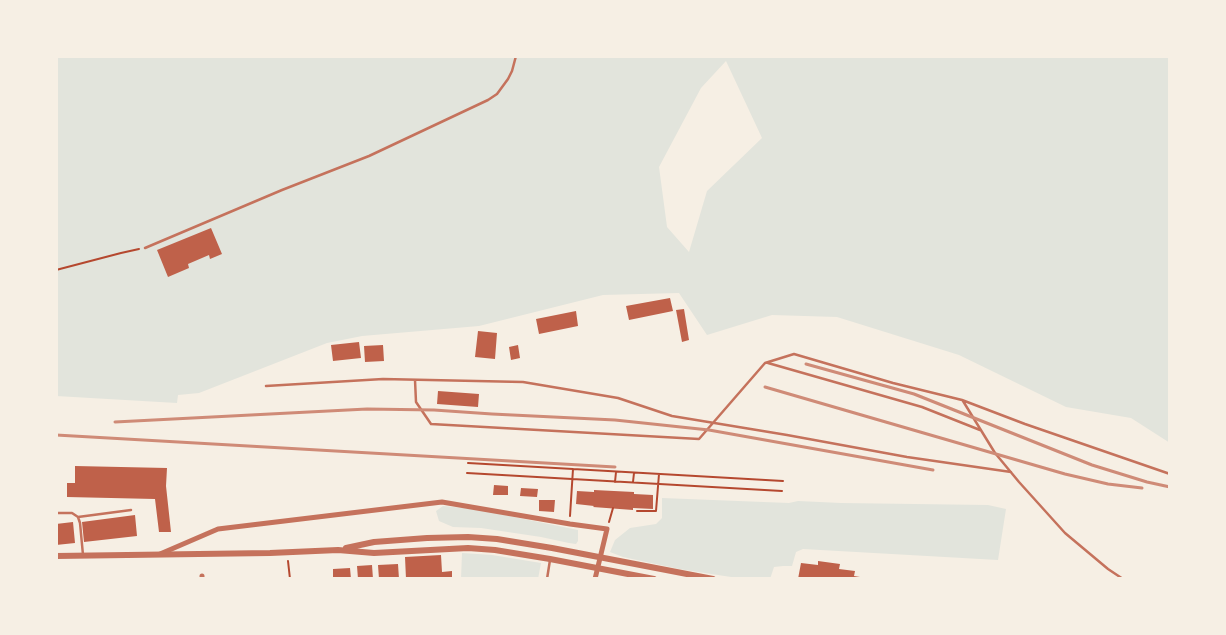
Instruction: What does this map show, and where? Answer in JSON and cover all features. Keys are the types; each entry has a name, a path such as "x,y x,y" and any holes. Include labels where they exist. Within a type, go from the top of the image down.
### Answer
{"street":[{"path":"157,555 218,529 442,502 607,529 595,577"},
{"path":"338,550 374,542 468,537 497,539 713,579"},
{"path":"56,556 338,550 374,553 468,548 496,550 654,579"}],"lane":[{"path":"145,248 282,190 369,156 488,100 497,94 508,79 516,56"},
{"path":"415,380 416,402 431,424 699,439 765,363 794,354 893,383 962,400 1170,474"},
{"path":"768,362 922,407 981,430"},
{"path":"266,386 383,379 522,382 618,398 672,416 787,434 907,457 1011,472"},
{"path":"962,400 996,453 1065,533 1123,579"},
{"path":"56,513 72,514 78,517 131,510"},
{"path":"78,517 83,556"},
{"path":"547,579 550,559"}],"path":[{"path":"56,270 145,248"},
{"path":"468,463 784,481"},
{"path":"570,524 573,469"},
{"path":"615,482 616,472"},
{"path":"467,473 782,491"},
{"path":"633,482 634,473"},
{"path":"637,511 656,512 659,474"},
{"path":"607,529 613,508"},
{"path":"288,552 290,579"}],"shaded area":[{"path":"56,56 1170,56 1170,443 1131,418 1066,407 959,355 837,317 772,315 707,335 679,293 603,295 479,326 362,336 327,343 199,393 178,395 177,403 56,396","holes":["726,61 762,138 707,191 689,252 667,227 659,167 701,88"]},
{"path":"662,498 789,503 798,501 988,505 1006,509 998,560 803,549 796,552 792,566 774,567 770,579 744,579 679,569 623,557 610,552 615,540 630,528 656,524 662,518"},
{"path":"443,506 475,509 578,530 578,541 576,544 481,528 453,527 439,521 436,511"},
{"path":"462,553 492,555 541,563 538,579 461,579"}],"building":[{"path":"211,228 222,254 210,259 209,255 188,264 189,268 168,277 157,250"},
{"path":"670,298 673,311 629,320 626,306"},
{"path":"684,309 689,340 682,342 676,310"},
{"path":"576,311 578,326 539,334 536,319"},
{"path":"478,331 497,333 495,359 475,357"},
{"path":"359,342 361,358 333,361 331,345"},
{"path":"383,345 384,361 365,362 364,346"},
{"path":"518,345 520,358 511,360 509,347"},
{"path":"438,391 479,394 478,407 437,404"},
{"path":"75,466 167,468 166,486 171,532 159,532 155,499 67,497 67,483 75,483"},
{"path":"494,485 508,486 508,495 493,495"},
{"path":"521,488 538,489 537,497 520,496"},
{"path":"594,490 653,495 653,509 633,508 633,510 576,504 577,491 594,492"},
{"path":"539,500 555,500 554,512 539,511"},
{"path":"135,515 137,536 84,542 82,522"},
{"path":"73,522 75,543 56,545 56,524"},
{"path":"441,555 442,572 452,571 452,579 406,579 405,557"},
{"path":"818,561 840,564 839,569 855,571 854,576 866,579 798,579 801,563 818,565"},
{"path":"398,564 399,579 379,579 378,565"},
{"path":"372,565 373,579 358,579 357,566"},
{"path":"350,568 351,579 333,579 333,569"}],"railway":[{"path":"806,364 914,394 1092,465 1170,487"},
{"path":"765,387 1065,474 1108,484 1142,488"},
{"path":"115,422 367,409 434,410 615,420 709,430 933,470"},
{"path":"56,435 615,467"}]}
